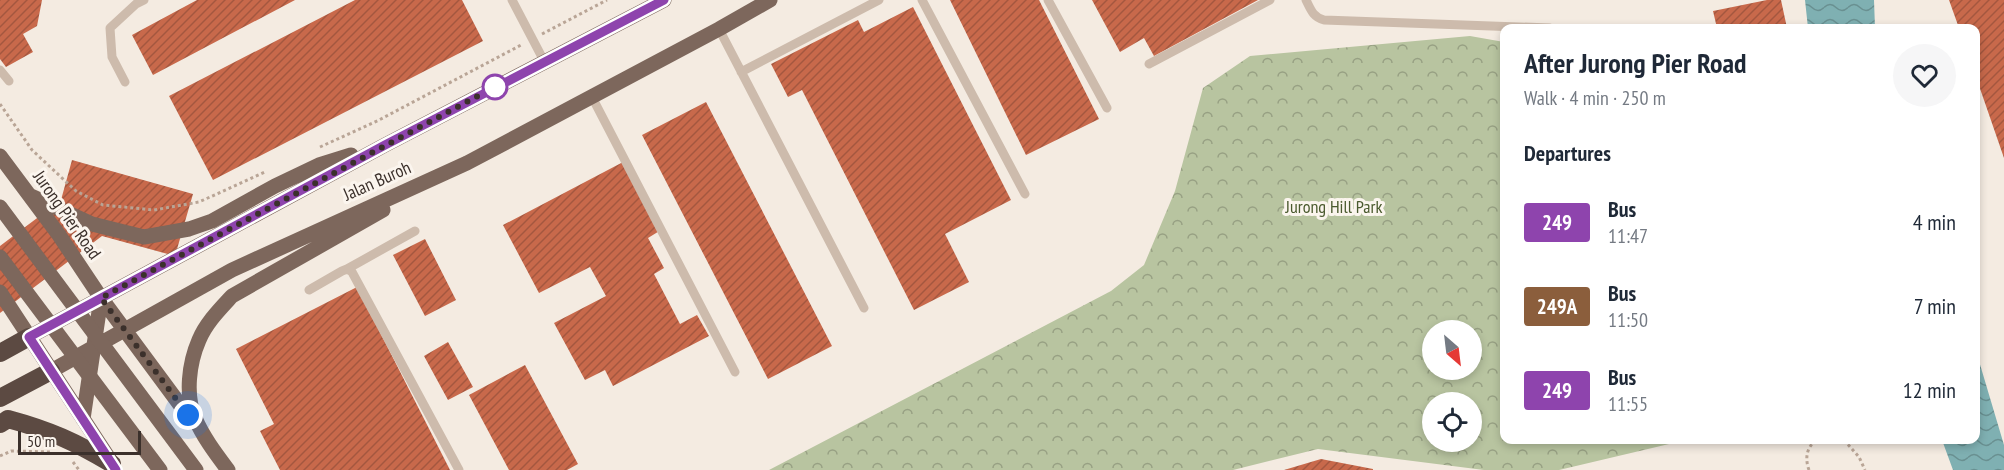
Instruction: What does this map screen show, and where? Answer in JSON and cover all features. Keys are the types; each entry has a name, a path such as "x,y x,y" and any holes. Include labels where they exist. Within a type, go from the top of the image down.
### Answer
{"highway":[{"name":"Jalan Buroh","path":"0,353 29,337"},
{"name":"Jalan Buroh","path":"0,398 51,371"},
{"path":"0,424 8,419 43,428 79,444 114,467"}],"main road":[{"name":"Jalan Buroh","path":"29,337 385,145 664,0"},
{"name":"Jalan Buroh","path":"51,371 232,270 467,163 770,0"},
{"path":"29,195 92,224 144,237 189,229 212,222 275,186 319,165 385,145"},
{"name":"Jurong Pier Road","path":"0,156 58,234 101,298 213,449"},
{"path":"228,470 195,418 190,398 190,369 199,340 216,313 232,296 467,163"},
{"path":"0,207 196,470"},
{"path":"0,257 159,470"},
{"path":"0,292 114,467"},
{"path":"83,419 101,298"}],"lane":[{"path":"125,82 112,57 110,28 136,4 144,0"},
{"path":"512,0 544,61"},
{"path":"741,72 879,0"},
{"path":"922,0 1025,194"},
{"path":"1048,0 1107,108"},
{"path":"1149,64 1270,0"},
{"path":"1306,0 1312,13 1324,20 1500,26"},
{"path":"719,29 864,308"},
{"path":"0,70 9,81"},
{"path":"592,97 735,372"},
{"path":"309,290 415,231"},
{"path":"347,269 352,272 459,470"}],"path":[{"path":"316,149 379,120 607,0"},
{"path":"0,104 32,150 76,191 103,205 154,210 199,202 273,168"},
{"path":"1809,470 1806,456 1812,444"},
{"path":"1848,444 1859,457 1865,470"},
{"path":"0,456 11,451 54,452"},
{"path":"70,459 79,470"}],"green space":[{"name":"Jurong Hill Park","path":"1470,36 1500,41 1500,444 1669,444 1559,470 1484,470 1318,449 1233,470 769,470 1111,291 1144,265 1175,191 1203,88 1250,56"}],"water":[{"path":"1805,0 1874,0 1875,24 1808,24"},
{"path":"1980,364 2004,445 2004,470 1953,470 1943,444 1980,444"}],"building":[{"path":"0,0 42,0 37,26 23,34 33,52 6,67 0,59"},
{"path":"197,0 295,0 153,75 132,35"},
{"path":"355,0 462,0 483,41 213,180 169,96"},
{"path":"950,0 1039,0 1099,119 1026,155"},
{"path":"1092,0 1258,0 1154,56 1144,38 1120,52"},
{"path":"1767,0 1781,0 1786,24 1716,24 1713,11"},
{"path":"1949,0 2004,0 2004,158 1980,89 1980,24 1958,24"},
{"path":"913,7 1011,200 945,234 969,282 914,310 802,90 788,97 771,64 858,20 864,32"},
{"path":"706,102 832,346 768,379 642,135"},
{"path":"72,160 193,194 175,256 102,236 0,313 0,246 61,200"},
{"path":"625,161 661,230 648,238 664,268 654,274 680,324 697,315 709,336 613,386 605,370 585,380 554,323 606,296 590,267 539,293 503,225"},
{"path":"425,239 456,300 425,316 393,255"},
{"path":"357,287 450,470 280,470 260,431 274,424 236,349"},
{"path":"448,342 473,387 448,400 424,356"},
{"path":"525,365 578,464 567,470 509,470 469,395"},
{"path":"1321,459 1373,469 1373,470 1284,470"}],"bus line":[{"name":"249","path":"116,470 29,337 385,145 664,0"}],"route":[{"path":"188,415 101,298 504,82 495,87"}]}
